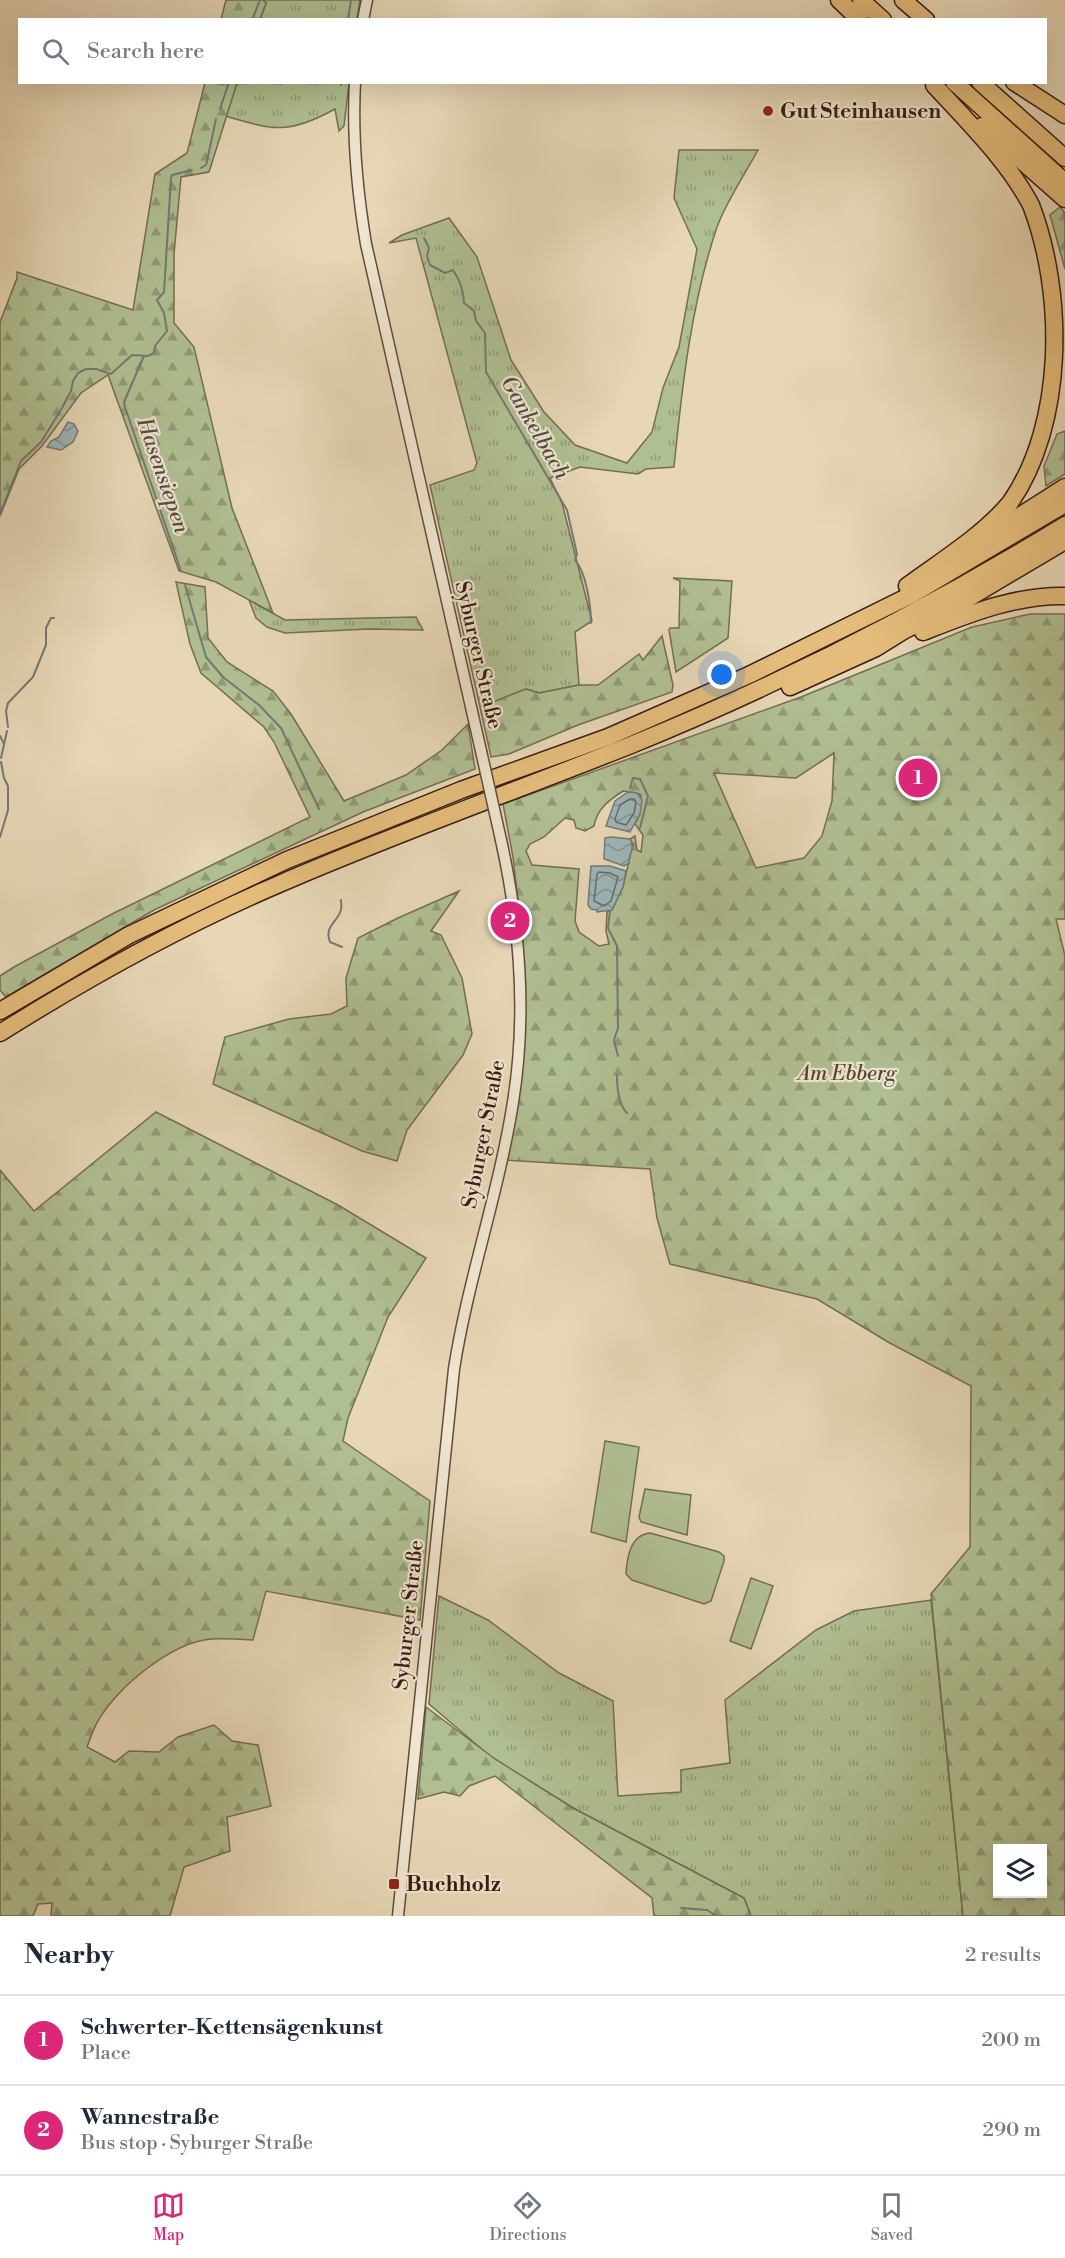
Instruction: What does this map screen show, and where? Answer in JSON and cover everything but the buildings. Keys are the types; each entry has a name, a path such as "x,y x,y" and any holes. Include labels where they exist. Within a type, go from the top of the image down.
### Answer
{"highway":[{"path":"839,0 858,18"},
{"path":"861,0 881,18"},
{"path":"888,0 908,18"},
{"path":"903,0 924,18"},
{"path":"932,84 1065,199"},
{"path":"907,586 972,539 1008,505 1022,488 1047,443 1058,403 1062,369 1063,336 1059,292 1052,256 1039,222 1012,175 932,84"},
{"path":"956,84 1065,182"},
{"path":"982,84 1065,158"},
{"path":"1017,84 1065,115"},
{"path":"526,766 771,657 907,586 1065,487"},
{"path":"0,1011 129,935 253,875 390,818 608,737 811,645 911,595 1065,504"},
{"path":"0,1032 126,958 265,890 392,837 632,744 788,677 901,619 1065,525"},
{"path":"876,648 904,630 967,599 1065,541"},
{"path":"737,699 770,695 876,648 1000,604 1041,597 1065,596"}],"street":[{"path":"363,18 367,0"},
{"name":"Syburger Straße","path":"355,84 355,150 366,244 510,883 519,948 521,991 518,1066 504,1148 464,1306 454,1369 398,1916"}],"green space":[{"path":"226,0 263,0 266,3 260,18 221,18"},
{"path":"263,0 360,0 357,18 261,18 266,3"},
{"path":"205,84 237,84 209,172 181,177 174,254 174,323 194,347 232,508 273,613 216,582 179,571 108,375 81,393 42,446 19,469 0,516 0,322 17,278 17,272 133,310 155,174 187,153"},
{"path":"237,84 349,84 344,126 339,131 335,109 305,123 281,128 225,116"},
{"path":"679,150 758,150 725,208 717,227 700,286 680,407 674,467 646,469 638,474 580,467 550,478 562,503 592,621 575,632 579,685 539,693 526,689 480,707 430,485 474,470 477,463 416,238 389,243 402,235 449,218 477,257 511,360 544,412 575,445 627,463 652,432 663,388 679,347 697,249 674,198"},
{"path":"1060,207 1065,213 1065,269 1050,215"},
{"path":"1065,431 1065,474 1046,486 1044,466 1057,434"},
{"path":"673,578 732,581 728,638 676,672 669,630 679,628 680,581"},
{"path":"176,582 205,587 208,638 227,662 273,691 291,714 344,801 406,775 442,750 468,724 475,769 363,812 154,910 6,997 0,990 0,976 14,967 112,914 310,817 274,742 264,727 201,673 190,644"},
{"path":"249,600 285,620 416,617 423,630 368,629 285,633 267,627 256,618"},
{"name":"Am Ebberg","path":"1030,614 1065,614 1065,919 1056,919 1065,956 1065,1916 963,1916 931,1594 970,1547 971,1386 888,1342 817,1299 670,1264 657,1218 650,1169 505,1160 509,1142 521,927 513,857 503,804 801,697 972,627","holes":["834,753 832,801 822,836 804,858 756,868 714,773 796,778","623,791 641,795 640,814 635,824 643,835 641,852 637,850 635,836 630,839 633,844 623,887 612,910 607,912 606,931 609,944 599,946 579,932 575,921 579,869 532,865 526,851 530,844 544,837 565,818 574,820 576,828 585,831 594,826 601,810"]},
{"path":"662,636 673,685 672,692 578,725 509,754 491,757 480,707 526,689 539,693 579,685 598,685 639,654 643,660"},
{"path":"459,891 431,931 441,935 462,978 472,1034 463,1055 407,1130 397,1161 362,1151 213,1084 225,1037 289,1019 331,1014 347,1006 346,978 358,938"},
{"path":"156,1112 338,1205 426,1258 388,1317 348,1418 343,1441 430,1501 420,1620 266,1591 253,1640 211,1639 196,1642 179,1648 147,1669 131,1681 106,1708 87,1747 115,1762 129,1751 159,1752 178,1737 214,1725 232,1741 258,1745 271,1806 227,1817 230,1851 184,1867 170,1916 51,1916 52,1903 38,1904 33,1916 0,1916 0,1170 34,1211"},
{"path":"605,1441 639,1447 626,1542 591,1532"},
{"path":"645,1489 691,1495 687,1535 641,1522 639,1517"},
{"path":"650,1533 719,1552 724,1556 711,1601 704,1604 632,1580 626,1574 631,1548 638,1538"},
{"path":"751,1578 773,1586 751,1649 730,1641"},
{"path":"439,1596 488,1620 559,1673 613,1701 618,1796 681,1792 681,1770 730,1763 725,1700 816,1630 854,1611 931,1600 963,1916 751,1916 744,1898 573,1808 491,1757 429,1704"},
{"path":"426,1707 495,1759 573,1808 744,1898 751,1916 654,1916 652,1898 495,1776 469,1786 460,1796 444,1792 418,1799"}],"water":[{"path":"68,422 74,424 78,431 73,442 61,450 47,447 51,441 59,437"},
{"path":"628,792 637,793 642,800 640,814 630,832 606,826 615,801"},
{"path":"605,838 630,839 632,843 629,863 624,866 604,859"},
{"path":"591,866 610,866 626,871 623,887 612,910 597,912 588,905"}],"waterway":[{"path":"253,18 260,0"},
{"name":"Gankelbach","path":"348,18 351,0"},
{"path":"220,109 228,84"},
{"path":"201,168 206,165 216,119"},
{"path":"0,514 21,461 41,442 62,408 78,373 86,369 96,369 111,374 132,355 148,356 154,353 155,346 167,331 164,313 157,300 164,292 171,178 172,175 192,170"},
{"name":"Gankelbach","path":"424,238 429,248 427,256 430,265 445,273 453,270 457,277 464,303 474,311 476,321 485,333 486,372 567,510 577,554 575,560 579,565 587,590 591,623"},
{"name":"Hasensiepen","path":"144,356 124,402 181,571"},
{"name":"Hasensiepen","path":"185,585 206,657 223,677 259,705 281,728 319,809"},
{"path":"8,727 6,711 8,703 33,677 46,645 46,628 51,618 54,618"},
{"path":"1,758 7,731"},
{"path":"0,736 4,744"},
{"path":"0,837 8,810 8,786 1,762"},
{"name":"Gankelbach","path":"630,788 633,778 640,779 648,796 640,828"},
{"name":"Hasensiepen","path":"341,900 341,910 330,928 329,937 330,942 342,947"},
{"name":"Gankelbach","path":"610,911 608,928 617,946 618,1028 614,1040 618,1056"},
{"name":"Gankelbach","path":"617,1075 620,1100 627,1113"},
{"path":"681,1908 707,1910 717,1916"}],"place":[{"name":"Gut Steinhausen","path":"768,111"},
{"name":"Schwerter-Kettensägenkunst","path":"918,778"},
{"name":"Wannestraße","path":"510,921"},
{"name":"Buchholz","path":"394,1884"}]}
